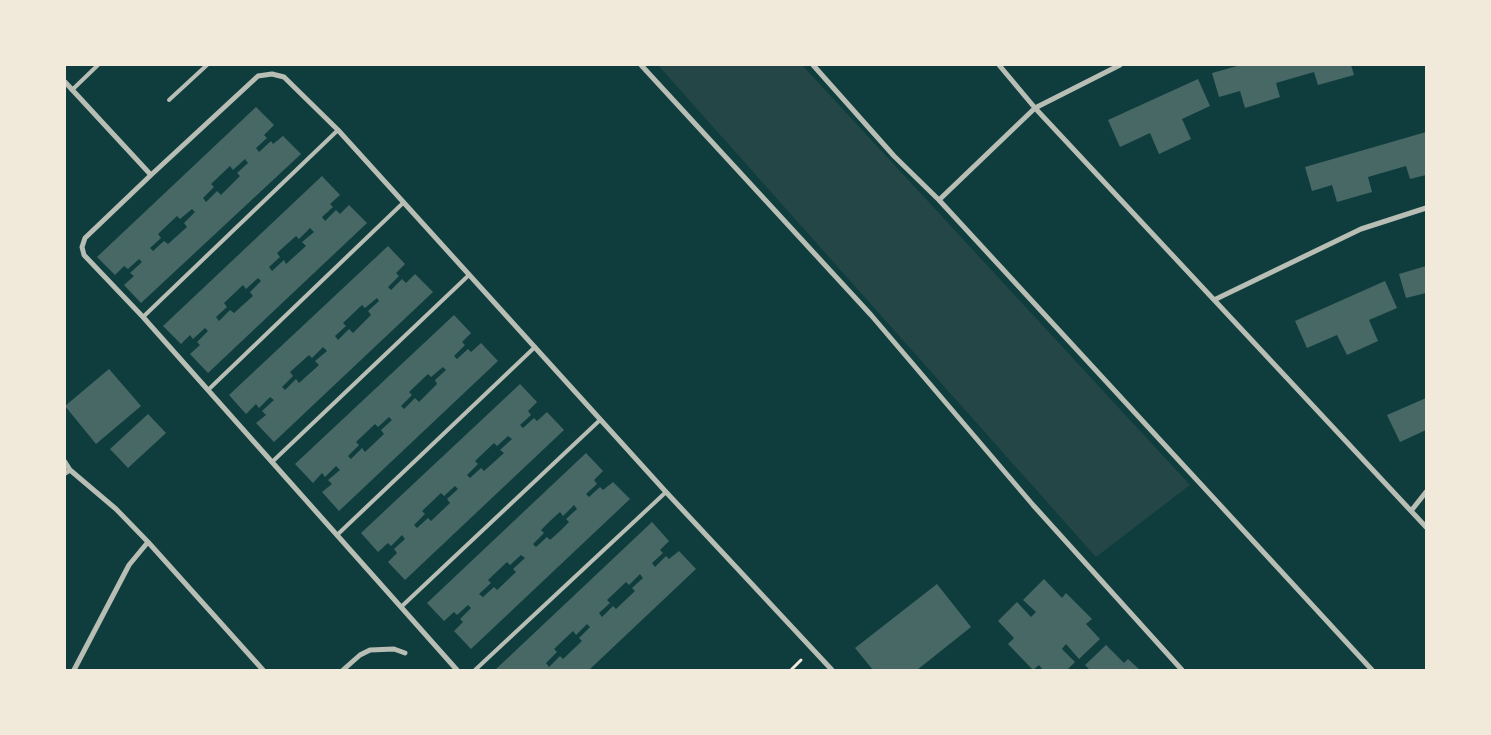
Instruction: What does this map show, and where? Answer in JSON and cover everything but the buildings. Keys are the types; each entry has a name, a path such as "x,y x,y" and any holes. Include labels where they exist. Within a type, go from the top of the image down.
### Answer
{"street":[{"path":"641,65 871,315 1033,505 1182,670"},
{"path":"813,65 894,156 939,200 1372,670"},
{"path":"999,65 1035,108 1216,299 1426,527"},
{"path":"939,200 1035,108 1120,65"},
{"path":"456,670 143,317 84,254 82,247 85,238 258,76 272,74 284,78 338,130 600,420 832,670"},
{"path":"65,82 151,175"},
{"path":"1216,299 1361,228 1426,208"},
{"path":"65,462 68,472 116,509 148,542 263,670"},
{"path":"1411,511 1426,492"},
{"path":"74,670 129,565 148,542"},
{"path":"343,670 360,655 370,650 394,648 405,653"}],"lane":[{"path":"72,90 98,65"},
{"path":"169,100 207,65"},
{"path":"143,317 338,130"},
{"path":"208,390 403,203"},
{"path":"272,462 469,275"},
{"path":"337,535 535,347"},
{"path":"401,607 600,420"},
{"path":"476,670 666,492"}],"shaded area":[{"path":"658,65 802,65 1190,485 1096,557"}]}
